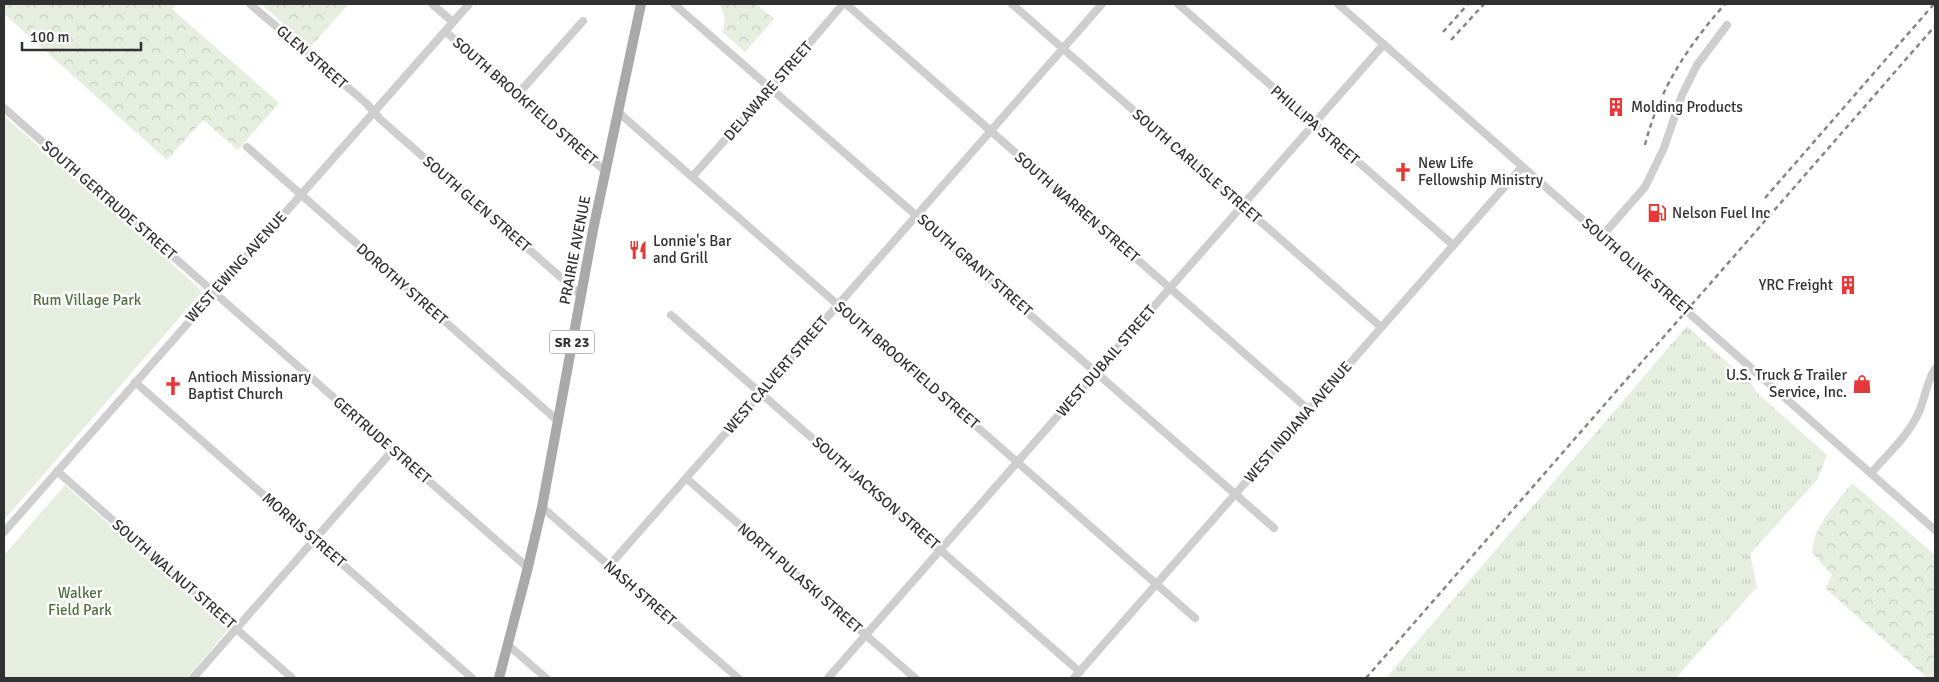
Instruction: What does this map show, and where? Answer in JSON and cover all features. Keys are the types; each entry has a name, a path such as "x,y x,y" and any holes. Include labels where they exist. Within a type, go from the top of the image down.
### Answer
{"main road":[{"name":"PRAIRIE AVENUE","path":"499,678 542,507 581,295 641,4"}],"street":[{"name":"GLEN STREET","path":"250,4 374,112"},
{"name":"SOUTH BROOKFIELD STREET","path":"432,4 453,22"},
{"name":"WEST EWING AVENUE","path":"4,532 213,292 469,4"},
{"name":"SOUTH GRANT STREET","path":"674,4 772,87 1274,528"},
{"name":"DELAWARE STREET","path":"692,177 844,4"},
{"name":"SOUTH WARREN STREET","path":"844,4 1309,410"},
{"name":"SOUTH CARLISLE STREET","path":"1012,4 1381,327"},
{"name":"WEST CALVERT STREET","path":"609,566 1102,4"},
{"name":"PHILLIPA STREET","path":"1178,4 1453,245"},
{"name":"SOUTH OLIVE STREET","path":"1338,4 1935,530"},
{"path":"518,94 583,21"},
{"path":"1602,236 1645,187 1664,148 1682,94 1697,65 1727,25"},
{"name":"SOUTH BROOKFIELD STREET","path":"445,31 606,171"},
{"name":"WEST DUBAIL STREET","path":"828,678 1384,44"},
{"name":"SOUTH GERTRUDE STREET","path":"4,108 213,292"},
{"name":"SOUTH GLEN STREET","path":"374,112 581,295"},
{"name":"SOUTH BROOKFIELD STREET","path":"618,112 1195,618"},
{"name":"DOROTHY STREET","path":"247,147 558,421"},
{"name":"WEST INDIANA AVENUE","path":"1074,678 1522,167"},
{"name":"GERTRUDE STREET","path":"213,292 528,568"},
{"name":"SOUTH JACKSON STREET","path":"671,314 1080,672"},
{"path":"1871,473 1906,434 1918,413 1935,369"},
{"name":"MORRIS STREET","path":"135,382 472,678"},
{"path":"193,678 393,450"},
{"name":"SOUTH WALNUT STREET","path":"57,471 292,678"},
{"name":"NORTH PULASKI STREET","path":"686,478 915,678"},
{"name":"NASH STREET","path":"542,507 738,678"},
{"path":"508,644 546,678"}],"green space":[{"path":"4,4 177,4 172,9 279,103 238,150 203,120 167,160 4,14"},
{"path":"261,4 349,4 310,47"},
{"path":"718,4 756,4 774,19 745,52 722,32 724,17"},
{"name":"Rum Village Park","path":"4,116 200,289 200,294 4,520"},
{"path":"1687,326 1752,385 1757,393 1827,455 1817,480 1750,554 1757,587 1676,678 1386,678"},
{"path":"1852,483 1935,555 1935,678 1927,678 1825,588 1832,575 1812,553 1813,543 1826,516"},
{"name":"Walker Field Park","path":"65,485 228,630 187,678 4,678 4,555"}],"railway":[{"path":"1443,32 1468,4"},
{"path":"1451,40 1484,4"},
{"path":"1645,145 1658,105 1676,69 1725,4"},
{"path":"1765,198 1934,4"},
{"path":"1366,678 1935,26"}],"place":[{"name":"Molding Products","path":"1616,107"},
{"name":"New Life Fellowship Ministry","path":"1403,172"},
{"name":"Nelson Fuel Inc","path":"1657,213"},
{"name":"Lonnie's Bar and Grill","path":"638,250"},
{"name":"YRC Freight","path":"1848,285"},
{"name":"U.S. Truck & Trailer Service, Inc.","path":"1862,384"},
{"name":"Antioch Missionary Baptist Church","path":"173,386"}]}
